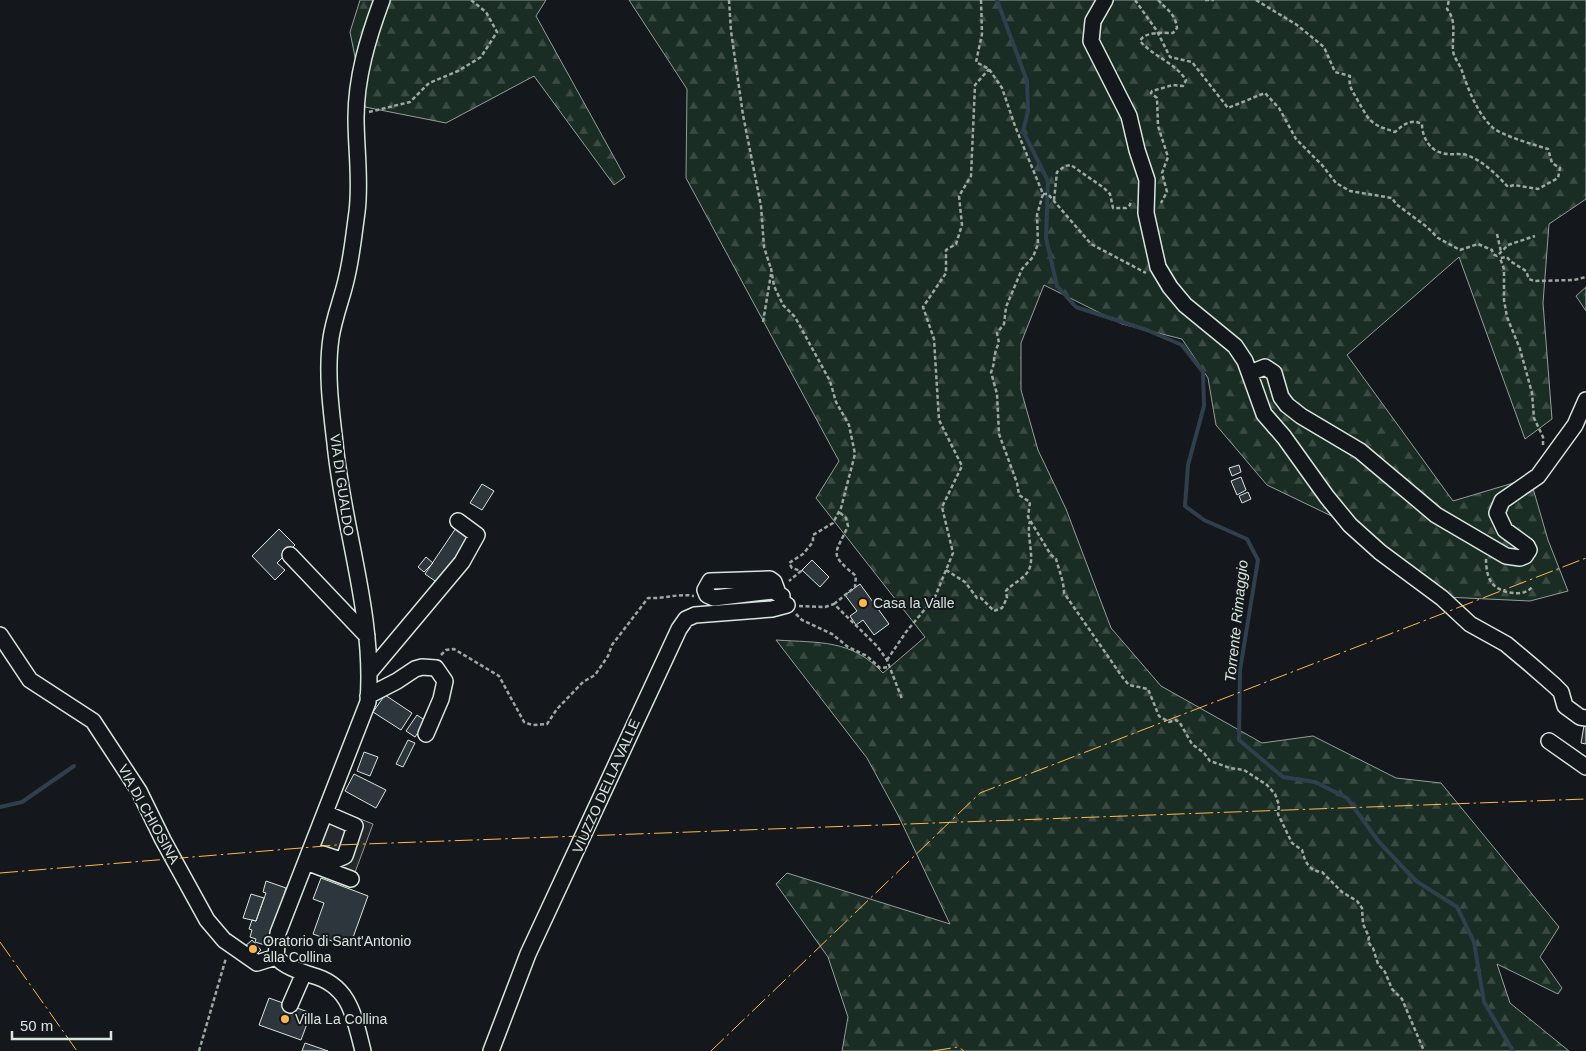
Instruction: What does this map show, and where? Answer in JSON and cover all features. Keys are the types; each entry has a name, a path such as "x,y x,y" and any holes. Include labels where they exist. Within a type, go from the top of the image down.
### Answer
{"street":[{"name":"VIA DI GUALDO","path":"276,957 278,933 368,696 368,636 348,534 335,446 328,370 331,337 347,276 358,210 359,182 356,116 358,80 382,0"},
{"path":"1105,0 1093,21 1091,41 1129,116 1137,150 1147,180 1146,213 1158,267 1166,280 1185,305 1235,346 1250,373 1264,414 1284,437 1327,497 1350,525 1380,552 1442,598 1470,624 1506,644 1532,665 1556,686 1565,706 1580,717 1586,718"},
{"path":"1250,373 1265,367 1274,373 1281,397 1287,405 1301,416 1360,451 1436,516 1506,556 1520,558 1526,556 1529,550 1527,546 1505,530 1497,513 1502,501 1527,486 1544,468 1575,425 1586,400"},
{"path":"369,673 462,562 477,535 458,521"},
{"path":"290,555 368,636"},
{"name":"VIUZZO DELLA VALLE","path":"490,1051 528,954 565,879 679,629 686,619 695,615 772,609 786,602"},
{"name":"VIA DI CHIOSINA","path":"0,634 30,680 93,721 139,791 163,840 207,920 230,945 257,963 276,957"},
{"path":"368,696 415,669 432,668 440,672 445,681 441,699 426,734"},
{"path":"1549,741 1586,767"},
{"path":"308,856 338,859 345,856 355,826 325,813"},
{"path":"308,856 351,879"},
{"path":"276,957 286,965 314,975 339,988 346,996 363,1051"},
{"path":"290,1006 304,973"}],"path":[{"path":"356,116 410,102 429,83 458,72 481,57 498,32 486,12 472,0"},
{"path":"729,0 731,31 743,115 761,206 764,247 771,268 774,286 783,305 795,317 830,381 836,402 849,425 855,454 846,494 834,523 813,535 814,542 804,554 789,563 792,568 802,571 792,577 786,602"},
{"path":"981,0 982,34 976,62 989,69 1002,88 1014,126 1043,194 1037,215 1038,244 1033,256 1022,269 1006,307 1004,324 997,333 999,343 993,354 994,367 991,372 997,394 999,434 1005,444 1008,462 1017,483 1019,495 1030,502 1028,517 1056,559 1058,575 1064,582 1064,593 1123,678 1129,685 1148,689 1159,716 1169,722 1176,720 1180,723 1192,744 1210,760 1230,768 1244,770 1267,785 1279,805 1278,814 1292,843 1302,850 1305,862 1317,871 1322,872 1342,892 1357,901 1364,912 1363,924 1378,964 1385,972 1392,989 1402,999 1424,1051"},
{"path":"1135,0 1157,31 1170,57 1192,62 1228,108 1265,93 1279,108 1296,139 1322,165 1336,183 1350,191 1392,198 1396,204 1427,226 1438,238 1460,250 1478,244 1492,250 1493,254 1507,257 1526,271 1528,279 1534,281 1574,280 1586,277"},
{"path":"1205,0 1214,0"},
{"path":"1256,0 1297,25 1324,48 1335,72 1350,76 1349,84 1365,117 1377,126 1395,132 1405,123 1417,121 1422,124 1422,135 1427,143 1441,153 1468,155 1490,169 1508,187 1514,185 1538,189 1558,178 1560,168 1552,163 1548,149 1528,144 1519,138 1503,134 1492,127 1483,115 1453,53 1453,16 1447,9 1449,0"},
{"path":"887,660 906,632 935,597 953,552 942,507 962,466 939,420 934,339 923,308 946,273 946,250 956,244 962,225 959,196 971,176 975,85 989,69"},
{"path":"1043,194 1048,194 1090,244 1151,276 1166,280"},
{"path":"1497,234 1502,255"},
{"path":"1534,236 1508,245 1500,262 1504,269 1504,300 1508,317 1520,349 1526,379 1532,392 1535,424 1543,437 1539,460 1544,468"},
{"path":"763,322 771,268"},
{"path":"786,602 824,607 834,604 854,587 856,576 841,564 838,559 838,543 848,526 846,518 838,512"},
{"path":"946,570 965,582 977,598 981,598 991,610 994,611 1002,608 1007,598 1006,591 1010,586 1016,584 1030,567 1030,521"},
{"path":"1490,546 1487,550 1486,562 1492,585 1508,592 1518,593 1527,592 1532,587"},
{"path":"432,668 441,654 454,649 499,676 524,722 532,726 547,724 583,682 594,675 608,656 612,645 648,598 659,599 680,593 695,596"},
{"path":"786,602 802,620 832,634 848,647 867,656 880,668 890,667"},
{"path":"834,604 877,646 887,660 902,699"},
{"path":"199,1051 230,945"}],"green space":[{"path":"360,0 546,0 536,16 625,177 614,185 534,76 446,123 365,107 350,32"},
{"path":"629,0 1586,0 1586,199 1549,224 1543,303 1552,419 1525,439 1459,257 1347,355 1453,501 1530,478 1548,540 1568,591 1530,601 1445,597 1369,534 1267,485 1216,425 1208,378 1182,339 1122,324 1044,285 1021,343 1021,390 1038,450 1066,509 1111,628 1161,686 1262,743 1313,736 1396,778 1441,783 1559,927 1540,957 1562,988 1558,994 1497,964 1510,1003 1569,1051 842,1051 848,1017 828,957 776,884 787,873 950,924 898,815 867,758 776,640 821,643 847,648 871,662 883,673 925,637 816,498 839,461 686,178 687,89"},
{"path":"1586,287 1586,311 1576,296"}],"shaded area":[{"path":"327,806 373,824 354,875 308,857"}],"building":[{"path":"1239,465 1241,472 1232,476 1229,468"},
{"path":"1241,477 1246,490 1237,495 1231,481"},
{"path":"482,484 494,491 482,510 470,503"},
{"path":"1248,492 1251,499 1242,503 1239,496"},
{"path":"456,528 469,536 438,583 425,574"},
{"path":"279,529 295,545 277,563 285,570 275,580 252,556"},
{"path":"426,557 433,563 424,572 418,567"},
{"path":"812,560 829,577 820,587 802,570"},
{"name":"Casa la Valle","path":"860,584 889,624 874,635 863,620 856,625 850,616 857,611 845,595"},
{"path":"385,695 412,713 401,730 373,712"},
{"path":"417,715 426,721 415,737 406,731"},
{"path":"1586,720 1586,744 1581,743"},
{"path":"408,740 415,743 403,767 396,764"},
{"path":"364,752 378,757 370,776 357,771"},
{"path":"354,774 386,790 376,808 345,791"},
{"path":"321,878 368,896 351,943 341,940 340,944 313,934 324,903 313,899"},
{"path":"266,881 286,888 268,946 255,942 256,939 250,937 252,930 249,929 252,920 256,921 266,893 263,892"},
{"path":"251,894 264,898 256,921 243,918"},
{"name":"Oratorio di Sant'Antonio alla Collina","path":"252,940 261,950 254,957 244,947"},
{"name":"Villa La Collina","path":"269,998 311,1013 301,1040 259,1025"},
{"path":"305,1043 328,1051 302,1051"}],"waterway":[{"name":"Torrente Rimaggio","path":"997,0 1027,81 1028,111 1023,131 1048,181 1046,238 1057,286 1076,307 1147,330 1182,345 1203,372 1204,406 1188,465 1185,506 1204,520 1247,539 1258,560 1240,670 1239,740 1283,777 1315,782 1347,798 1379,842 1416,881 1457,907 1474,942 1484,1002 1513,1051"},
{"path":"0,807 22,802 74,766"}],"power":[{"path":"711,1051 980,793 1586,558"},
{"path":"0,873 337,845 1586,799"},
{"path":"0,942 77,1051"},
{"path":"933,1051 958,1047 964,1051"}],"place":[{"name":"Casa la Valle","path":"863,603"},
{"name":"Oratorio di Sant'Antonio alla Collina","path":"253,949"},
{"name":"Villa La Collina","path":"285,1019"}]}
